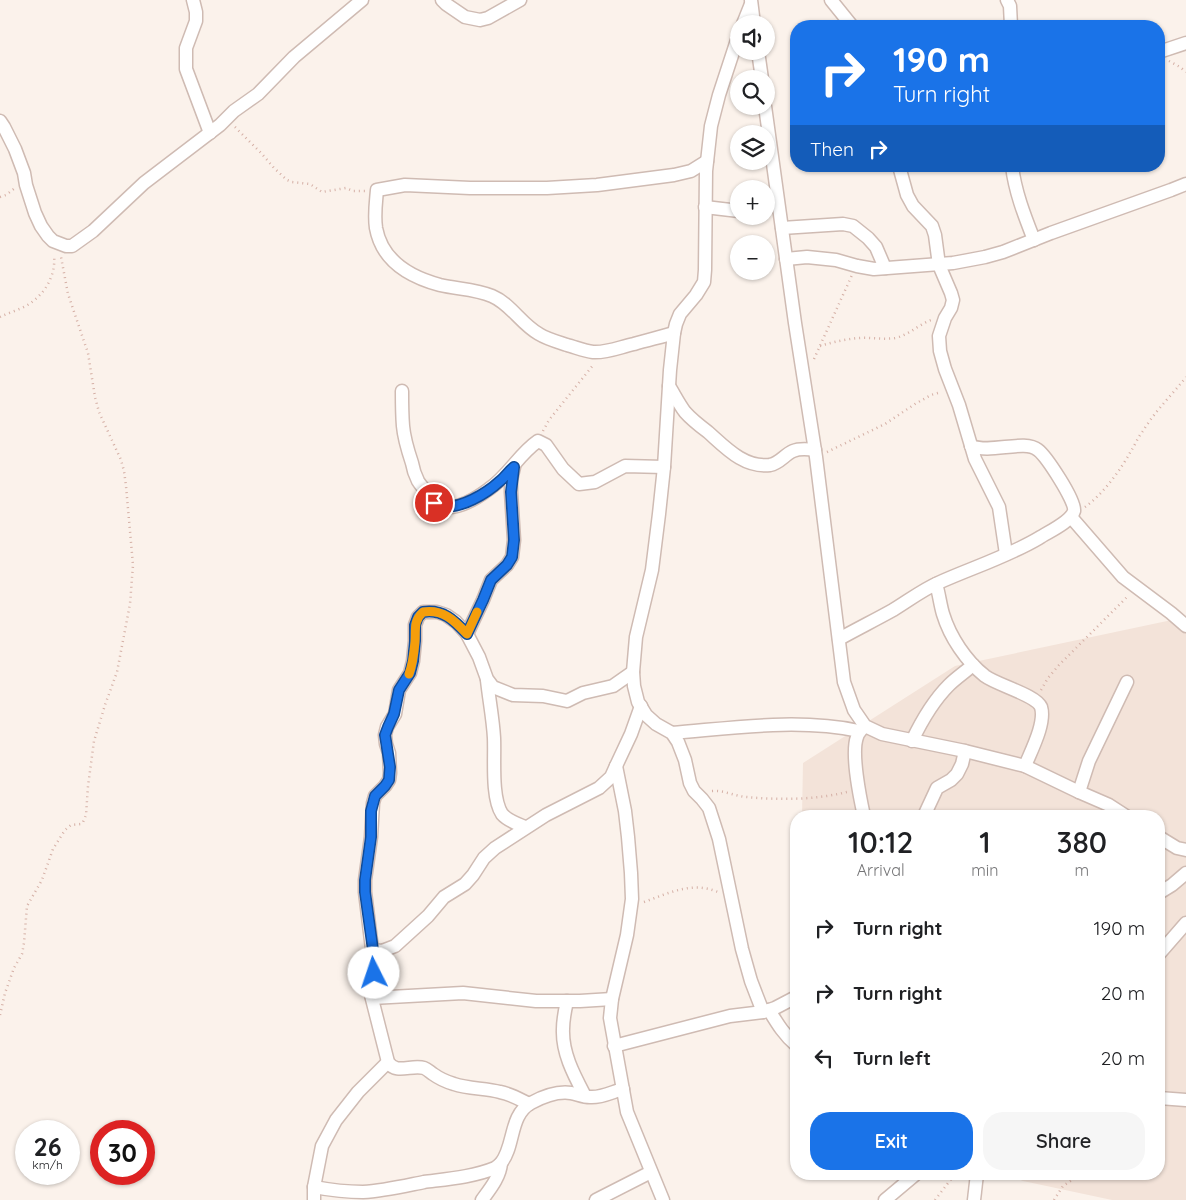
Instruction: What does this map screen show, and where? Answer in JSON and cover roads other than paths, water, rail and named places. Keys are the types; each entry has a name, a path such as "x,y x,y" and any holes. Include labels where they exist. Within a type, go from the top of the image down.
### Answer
{"street":[{"path":"193,0 196,21 186,48 186,69 210,133"},
{"path":"0,121 10,138 21,165 41,226 55,242 72,246 93,231 150,178 258,94 294,58 362,0"},
{"path":"442,0 464,17 480,20 488,18 520,0"},
{"path":"831,0 847,20"},
{"path":"1007,0 1010,6 1011,20"},
{"path":"746,15 751,2"},
{"path":"751,2 753,15"},
{"path":"1165,53 1186,43"},
{"path":"731,60 711,126 707,161 704,282 680,314 674,333 664,467 652,570 636,637 633,672 634,686 646,715 656,724 672,733 678,742 690,783 694,791 709,808 720,839 742,950 751,981 766,1011 790,1040"},
{"path":"766,115 774,211 782,228 816,453 844,682 862,729"},
{"path":"674,333 606,351 592,352 539,334 492,296 422,280 404,270 392,260 384,249 376,226 378,190 405,185 470,188 547,188 597,185 674,175 690,171 707,161"},
{"path":"901,172 910,201 932,226 939,265 953,300 951,308 944,318 939,336 940,350 975,459 999,507 1006,554"},
{"path":"1013,172 1022,210 1034,240"},
{"path":"786,259 807,257 836,260 874,269 939,265 985,257 1186,184"},
{"path":"705,207 730,210"},
{"path":"782,228 843,224 853,226 876,247 885,268"},
{"path":"669,386 685,412 695,422 730,452 744,460 753,464 763,465 778,462 792,451 798,449 816,453"},
{"path":"402,391 403,424 410,459 417,479 434,503 441,506 461,505 473,500 500,481 514,467 524,453 538,441 546,445 564,469 579,484 595,482 625,466 664,467"},
{"path":"839,638 893,610 936,584 1034,541 1065,522 1073,514 1074,507 1070,497 1054,470 1038,450 1022,445 985,449 972,446"},
{"path":"467,634 491,580 507,565 512,557 514,540 511,492 514,467"},
{"path":"1073,514 1123,577 1172,613 1186,626"},
{"path":"936,584 943,614 950,633 973,665 986,677 1035,700 1040,706 1042,716 1040,727 1025,766"},
{"path":"525,827 503,815 498,805 495,784 494,736 487,679 479,658 467,634 456,622 446,615 437,612 423,612 418,617 415,625 413,661 410,673 399,690 394,714 385,735 390,767 389,780 375,796 371,811 371,837 365,892 373,950 372,998 388,1062 391,1067 395,1069 426,1068 441,1079 456,1085 501,1092 529,1104"},
{"path":"912,741 934,701 950,684 973,665"},
{"path":"487,679 493,687 513,695 543,696 567,701 583,693 613,686 633,672"},
{"path":"1079,792 1089,761 1127,682"},
{"path":"373,950 382,951 395,946 428,916 444,898 465,884 488,854 525,827 571,801 599,788 611,777 631,734 641,706"},
{"path":"672,733 793,724 862,729 1025,766 1117,810"},
{"path":"862,729 856,738 855,745 863,810"},
{"path":"927,810 937,788 957,774 965,751"},
{"path":"616,766 628,837 631,906 627,935 612,999 610,1018 628,1112 663,1200"},
{"path":"1165,841 1177,848 1186,850"},
{"path":"1165,890 1186,873"},
{"path":"1165,947 1186,923"},
{"path":"372,998 463,993 522,1000 612,999"},
{"path":"614,1046 730,1016 766,1011 790,1000"},
{"path":"567,1001 563,1027 565,1047 571,1068 585,1096"},
{"path":"314,1200 314,1186 322,1146 336,1120 358,1092 388,1062"},
{"path":"314,1186 331,1190 365,1192 468,1175 497,1167 507,1151 518,1117 529,1104 560,1093 590,1097 600,1096 623,1088"},
{"path":"1165,1098 1186,1100"},
{"path":"482,1200 498,1177 501,1163"},
{"path":"596,1200 651,1172"},
{"path":"885,1200 909,1180"},
{"path":"974,1200 976,1180"}]}
